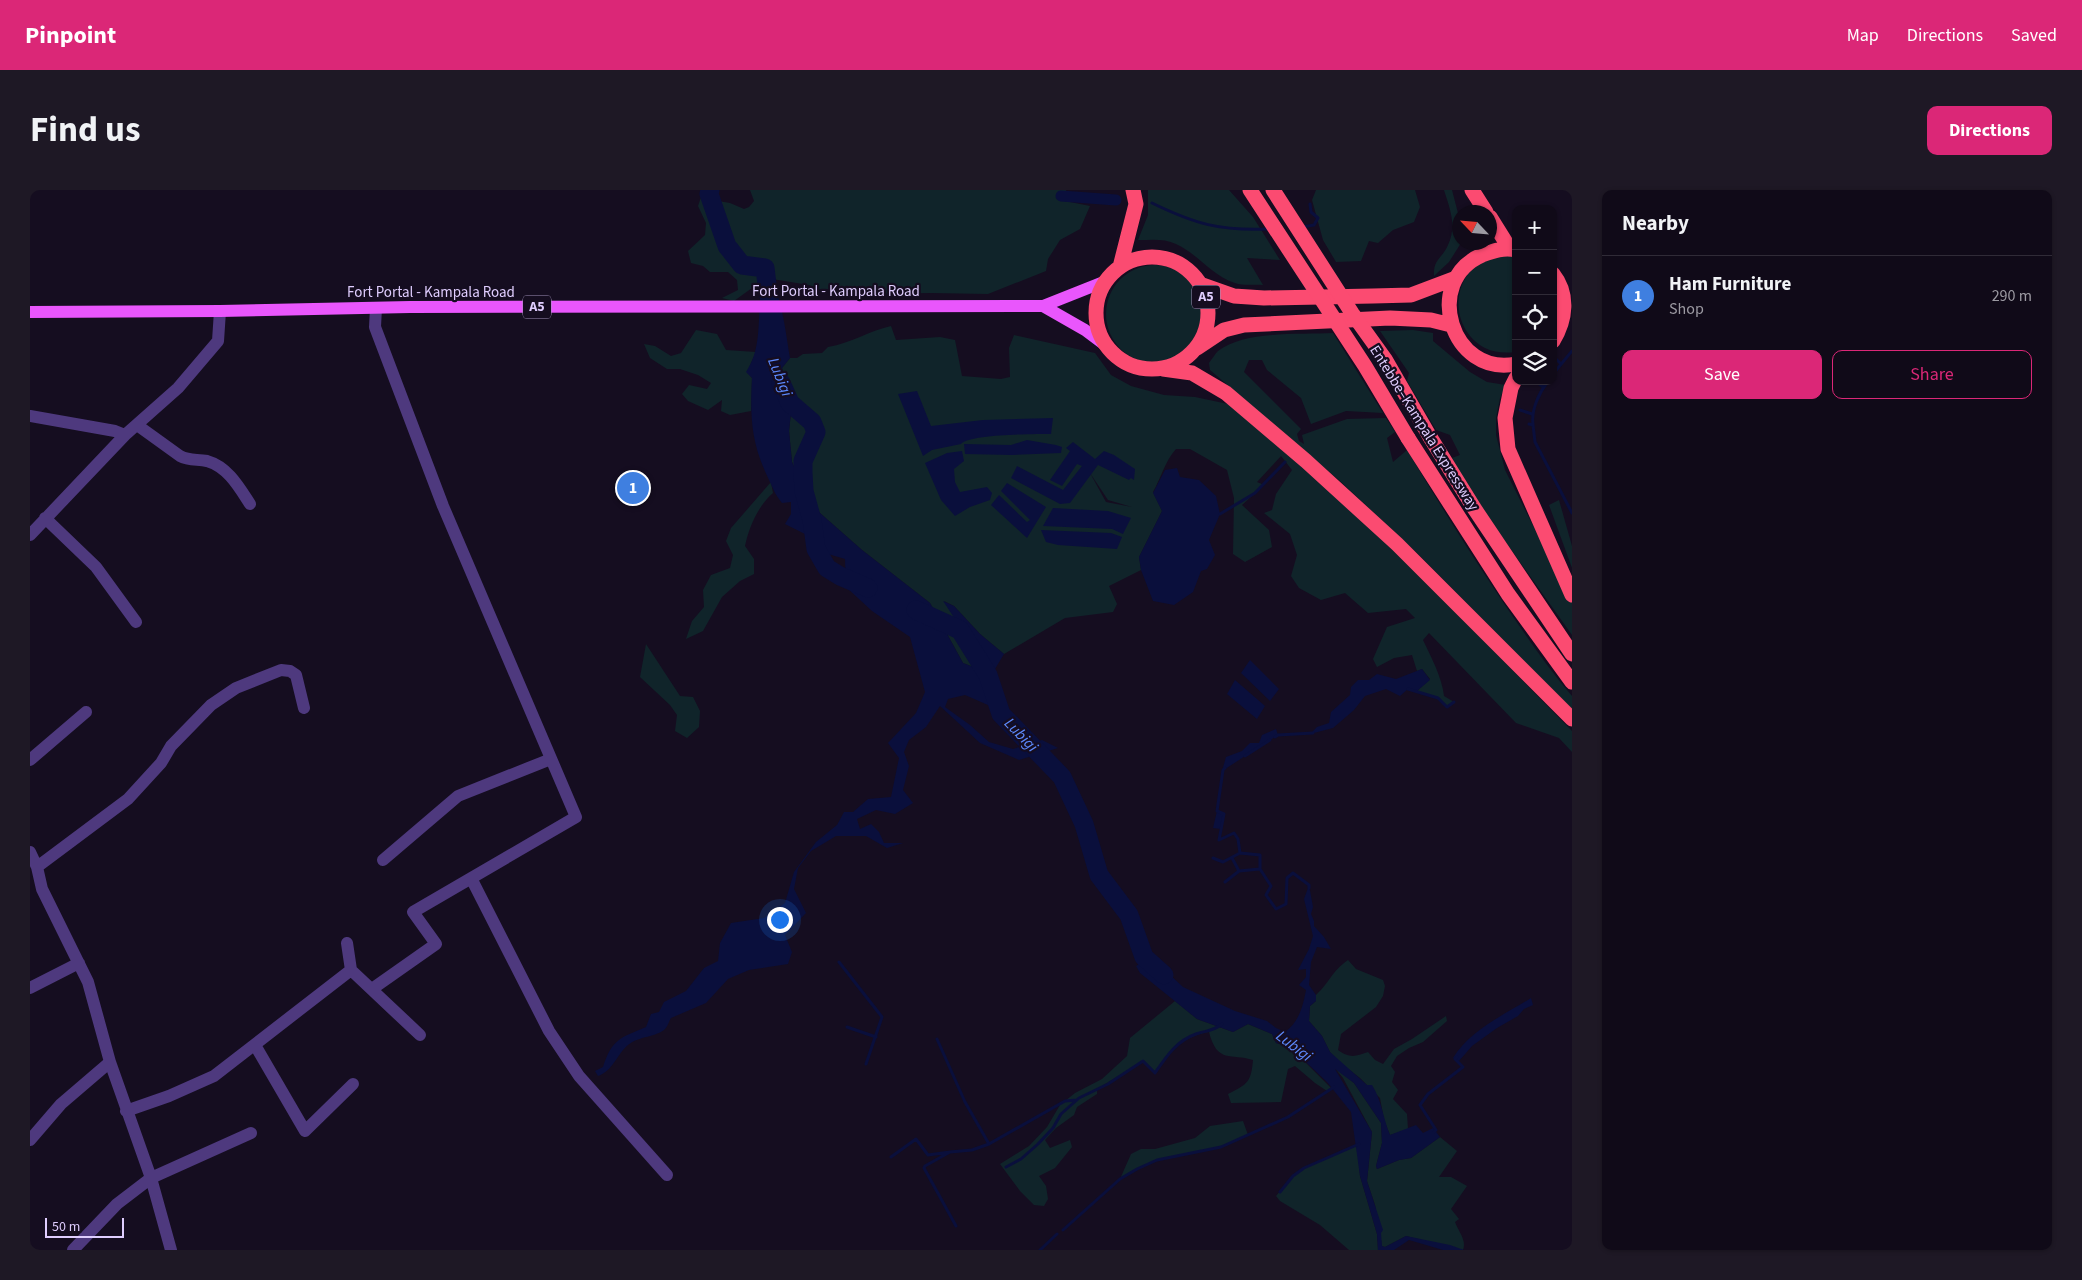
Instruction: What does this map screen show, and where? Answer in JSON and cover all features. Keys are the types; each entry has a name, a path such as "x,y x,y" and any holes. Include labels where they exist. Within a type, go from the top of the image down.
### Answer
{"highway":[{"path":"1120,267 1136,204 1133,190"},
{"name":"Entebbe–Kampala Expressway","path":"1250,190 1365,366 1408,438 1508,594 1572,682"},
{"name":"Entebbe–Kampala Expressway","path":"1273,190 1385,359 1474,508 1572,654"},
{"path":"1472,190 1482,205"},
{"path":"1497,227 1512,249"},
{"name":"A5","path":"1512,250 1492,251 1476,258 1456,278 1449,301 1451,325 1464,347 1474,356 1486,362 1499,365 1512,364"},
{"name":"A5","path":"1195,349 1204,334 1208,318 1207,300 1200,284 1191,272 1164,258 1149,257 1134,260 1120,267 1106,281 1098,296 1096,313 1098,330 1105,345 1116,358 1130,366 1146,370 1163,369 1181,362 1195,349 1224,330 1244,325 1390,318 1432,320 1451,325"},
{"name":"A5","path":"1200,284 1234,296 1264,298 1372,296 1412,294 1456,278"},
{"path":"1561,279 1564,304 1562,331"},
{"path":"1163,369 1192,373 1226,393 1397,544 1572,719"},
{"path":"1512,385 1505,418 1508,450 1572,595"}],"main road":[{"name":"A5","path":"1043,306 1106,281"},
{"name":"A5","path":"1043,306 1085,330 1105,345"},
{"name":"Fort Portal - Kampala Road","path":"30,312 376,308 1043,306"}],"street":[{"path":"372,989 436,944 413,912 576,817 440,497 374,327 376,308"},
{"path":"30,536 45,518 126,435 178,388 218,341 220,311"},
{"path":"30,416 115,431 126,435"},
{"path":"137,425 187,460 205,461 223,470 237,482 250,504"},
{"path":"45,518 96,567 136,622"},
{"path":"37,867 128,799 160,763 171,746 211,705 236,688 281,670 290,670 296,675 304,708"},
{"path":"30,760 86,712"},
{"path":"383,860 458,796 551,759"},
{"path":"30,852 37,867 42,889 88,982 110,1062 151,1178 172,1250"},
{"path":"472,878 549,1031 579,1076 667,1175"},
{"path":"347,942 351,970 420,1035"},
{"path":"30,988 79,963"},
{"path":"126,1111 169,1096 214,1076 351,970"},
{"path":"255,1045 305,1131 353,1084"},
{"path":"30,1140 61,1104 110,1062"},
{"path":"74,1250 117,1204 151,1178 251,1133"}],"shaded area":[{"path":"750,190 1066,190 1065,201 1090,206 1080,229 1060,240 1048,259 1046,271 988,294 860,294 846,289 819,289 809,285 772,279 765,269 763,280 734,301 722,298 738,290 737,280 728,272 710,272 703,266 691,263 688,251 705,235 706,223 698,206 703,191 713,195 718,201 730,203 744,209 749,207 754,201"},
{"path":"1148,190 1229,190 1253,217 1280,260 1247,258 1263,285 1241,284 1227,280 1176,244 1162,240 1138,240 1148,215"},
{"path":"1316,190 1415,190 1420,207 1414,222 1393,230 1378,243 1369,241 1361,261 1336,262 1323,240 1312,200"},
{"path":"1444,190 1452,190 1456,205 1452,205 1452,218"},
{"path":"1452,231 1452,250 1457,250 1449,262 1434,276 1436,262 1446,250"},
{"path":"1494,255 1512,255 1512,352 1493,351 1476,342 1464,326 1460,316 1459,296 1461,286 1468,273"},
{"path":"1155,265 1174,268 1190,279 1201,295 1204,314 1201,333 1190,349 1174,360 1155,363 1136,360 1120,349 1109,333 1106,314 1109,295 1120,279 1136,268"},
{"path":"891,326 896,340 940,337 955,340 962,376 1001,379 1010,377 1009,348 1014,335 1095,353 1111,375 1131,386 1164,395 1195,397 1228,404 1298,462 1381,536 1572,731 1572,752 1559,738 1516,723 1429,633 1423,640 1439,674 1444,696 1454,702 1447,707 1438,698 1417,691 1430,679 1422,669 1417,671 1412,655 1394,658 1377,667 1373,659 1387,627 1415,618 1406,609 1368,613 1345,593 1321,600 1299,588 1291,576 1297,555 1290,534 1264,513 1272,510 1276,494 1292,470 1281,456 1257,482 1264,485 1242,505 1269,530 1272,547 1245,562 1233,554 1234,498 1227,470 1190,449 1176,449 1166,464 1153,492 1162,511 1139,557 1141,570 1109,586 1117,604 1113,612 1065,618 1004,654 980,634 954,606 944,601 982,659 981,670 963,663 930,603 862,550 812,506 792,462 789,431 792,403 782,368 790,358 797,358 803,354 822,353 828,347","holes":["1090,473 1108,500 1132,507 1106,502"]},
{"path":"696,330 717,334 726,350 756,352 747,372 752,378 751,411 730,415 721,411 722,400 708,410 688,401 682,394 689,385 707,389 711,383 698,375 680,369 667,369 650,358 644,344 655,346 671,356 681,353"},
{"path":"1413,330 1433,333 1433,341 1470,372 1487,382 1506,385 1500,398 1496,418 1496,435 1505,470 1572,603 1572,635 1480,506 1452,458 1460,455 1450,435 1436,430 1407,381 1409,373 1380,331"},
{"path":"1333,333 1383,413 1346,411 1311,424 1301,398 1267,370 1262,360 1249,360 1244,372 1301,429 1297,434 1299,441 1304,444 1302,435 1347,419 1386,418 1395,432 1387,438 1393,462 1407,450 1496,591 1539,654 1572,696 1572,709 1418,554 1340,481 1210,370 1209,363 1218,351 1229,344 1273,335"},
{"path":"771,482 773,493 755,517 745,546 754,559 754,574 740,581 722,597 703,631 686,639 692,621 704,607 703,590 711,575 730,568 733,555 726,541 731,528"},
{"path":"1559,500 1572,546 1572,568 1549,505"},
{"path":"646,644 680,696 693,697 700,711 699,727 687,738 675,731 677,715 670,705 640,677"},
{"path":"1348,960 1356,969 1383,980 1385,986 1383,996 1376,1007 1341,1034 1338,1050 1342,1053 1352,1056 1368,1052 1375,1060 1383,1064 1394,1049 1446,1016 1447,1021 1423,1042 1397,1056 1391,1066 1395,1072 1392,1082 1398,1090 1393,1099 1407,1114 1408,1129 1390,1135 1384,1120 1380,1098 1360,1078 1338,1061 1330,1052 1322,1036 1309,1021 1310,1006 1316,1001 1316,995"},
{"path":"1175,1001 1197,1019 1233,1032 1248,1024 1272,1034 1276,1043 1290,1047 1331,1088 1327,1091 1295,1066 1288,1069 1281,1102 1231,1103 1228,1094 1247,1082 1253,1060 1221,1053 1212,1042 1209,1032 1191,1037 1177,1046 1155,1073 1143,1061 1097,1089 1097,1094 1077,1107 1074,1115 1056,1128 1045,1140 1050,1148 1070,1140 1072,1147 1055,1168 1039,1176 1046,1186 1048,1199 1044,1206 1034,1205 1020,1191 1000,1164 1029,1146 1047,1127 1060,1105 1075,1093 1102,1079 1127,1056 1130,1038"},
{"path":"1334,1067 1354,1083 1381,1123 1382,1143 1376,1166 1377,1169 1399,1160 1411,1158 1440,1137 1457,1151 1439,1177 1451,1177 1467,1186 1451,1209 1459,1219 1455,1222 1463,1239 1463,1250 1406,1236 1385,1247 1382,1246 1375,1205 1367,1181 1372,1132 1343,1078"},
{"path":"1243,1121 1248,1135 1236,1141 1214,1148 1153,1161 1120,1179 1131,1154 1141,1149 1155,1149 1195,1138 1210,1126"},
{"path":"1357,1145 1360,1176 1377,1234 1378,1250 1349,1250 1320,1225 1280,1201 1276,1196 1293,1176 1304,1168"}],"water":[{"path":"765,268 779,300 790,358 782,368 792,403 789,431 792,462 812,506 862,550 930,603 963,663 981,670 983,661 943,601 954,606 980,634 1004,654 995,669 997,696 1004,712 965,695 948,699 945,707 989,742 1013,749 1042,740 1058,748 1019,760 980,743 940,706 926,727 909,740 904,752 909,766 903,790 913,803 895,814 876,810 857,819 860,829 871,824 879,832 884,843 903,843 887,848 866,836 836,836 811,851 798,868 794,889 806,913 785,935 792,952 788,964 749,970 728,979 706,1003 671,1018 662,1032 632,1042 603,1074 598,1076 595,1071 603,1067 610,1050 618,1041 646,1027 651,1014 659,1012 664,1002 686,991 704,968 718,961 720,943 731,923 764,918 785,903 794,872 816,842 837,825 844,812 853,812 868,799 891,797 899,758 888,743 916,713 925,692 910,637 872,611 846,587 845,559 828,554 809,536 785,524 791,514 791,502 782,503 777,497 758,454 751,406 752,378 746,372 751,364 756,348 760,295"},
{"path":"917,391 931,426 983,420 1053,418 1051,434 1003,435 977,438 961,444 932,450 923,456 898,394"},
{"path":"1027,440 1062,447 1061,453 965,454 964,444 1011,445"},
{"path":"1073,442 1095,459 1104,451 1114,455 1135,469 1134,480 1131,478 1129,480 1098,465 1070,503 1060,504 1011,478 1017,466 1063,490 1082,466 1077,464 1062,486 1050,480 1070,451 1066,448"},
{"path":"962,451 964,461 954,469 955,482 960,492 987,487 992,493 990,500 970,507 955,516 941,500 925,463 947,453"},
{"path":"1177,468 1180,477 1199,480 1216,496 1220,514 1209,540 1215,555 1207,569 1201,571 1193,592 1174,605 1153,601 1141,570 1139,557 1162,511 1153,493 1165,470"},
{"path":"1007,483 1046,507 1027,538 991,505 999,495 1027,522 1030,520 1001,491"},
{"path":"1053,508 1108,511 1131,518 1123,534 1112,529 1043,526"},
{"path":"1041,530 1111,533 1122,537 1117,549 1058,545 1046,542"},
{"path":"1250,660 1279,689 1270,701 1241,673"},
{"path":"1422,669 1430,680 1417,691 1408,689 1400,696 1386,689 1365,696 1354,710 1333,728 1310,734 1317,727 1329,723 1331,712 1350,695 1351,687 1358,680 1369,680 1377,674 1396,679"},
{"path":"1235,680 1265,706 1257,719 1227,694"},
{"path":"1276,729 1278,735 1222,771 1226,757 1242,751 1250,743 1259,743 1262,735"},
{"path":"1217,811 1224,814 1221,829 1213,828"},
{"path":"1309,885 1313,907 1311,914 1314,926 1324,937 1331,949 1317,947 1311,962 1309,985 1316,995 1316,1001 1310,1006 1309,1021 1322,1036 1330,1052 1367,1085 1372,1085 1378,1097 1390,1135 1416,1125 1423,1133 1433,1128 1440,1137 1411,1158 1399,1160 1377,1169 1376,1166 1382,1143 1381,1123 1354,1083 1335,1069 1372,1132 1367,1181 1383,1230 1381,1233 1382,1246 1385,1247 1406,1236 1450,1245 1464,1250 1443,1250 1409,1240 1394,1250 1378,1250 1377,1234 1360,1176 1351,1112 1327,1082 1290,1047 1276,1043 1272,1034 1248,1024 1233,1032 1197,1019 1140,973 1136,966 1151,957 1183,987 1235,1011 1267,1021 1285,1032 1297,1019 1302,1008 1306,990 1299,985 1306,977 1306,969 1298,970 1309,949 1313,936 1304,899"},
{"path":"1531,998 1533,1005 1524,1009 1518,1016 1472,1046 1459,1061 1453,1058 1460,1048 1478,1031"}],"waterway":[{"name":"Lubigi","path":"710,190 709,194 727,246 742,265 765,268 768,293"},
{"path":"1061,196 1116,200"},
{"path":"1152,203 1208,225 1236,229 1268,229"},
{"path":"1302,227 1314,225 1318,218 1311,212 1310,204"},
{"path":"1557,369 1572,351"},
{"path":"1557,360 1561,364"},
{"name":"Lubigi","path":"781,383 790,403 812,422 816,432 803,461 804,491 812,520 816,549 827,568 868,588"},
{"path":"1533,424 1536,402 1546,385"},
{"path":"1520,410 1532,414"},
{"path":"1529,424 1533,425 1535,442 1572,513"},
{"path":"1220,514 1255,493 1285,462"},
{"name":"Lubigi","path":"916,610 960,630 988,675 1001,714 1062,777 1084,824 1099,875 1129,915 1144,957 1164,975"},
{"path":"1408,689 1438,698 1447,707 1454,702"},
{"path":"1275,737 1278,735 1313,733"},
{"path":"1245,756 1270,740"},
{"path":"1225,768 1223,770 1217,811 1224,814 1219,840 1234,833 1238,839 1240,853 1260,855 1260,869 1271,886 1266,895 1276,909 1286,904 1287,878 1293,873 1309,885 1309,888"},
{"path":"1213,858 1223,862 1240,853"},
{"path":"1225,882 1239,871 1232,858"},
{"path":"1239,871 1260,869"},
{"path":"839,962 882,1017 866,1064"},
{"path":"1006,1167 1021,1159 1038,1144 1053,1128 1061,1114 1079,1098 1108,1084 1143,1061 1155,1073 1177,1045 1189,1037 1222,1024"},
{"path":"847,1027 876,1037"},
{"path":"937,1039 965,1102 989,1144"},
{"path":"1433,1133 1436,1130 1420,1105 1428,1094 1463,1067 1455,1059 1457,1057"},
{"path":"1063,1230 1120,1179 1137,1169 1157,1160 1221,1147 1288,1117 1334,1087"},
{"path":"956,1226 924,1168 925,1166 950,1152 972,1150 989,1144 1065,1101 1077,1100"},
{"path":"891,1157 916,1139 928,1155 950,1152"},
{"path":"1280,1192 1293,1176 1304,1168 1359,1144"},
{"path":"1040,1250 1057,1234"}],"place":[{"name":"Ham Furniture","path":"633,488"}]}
